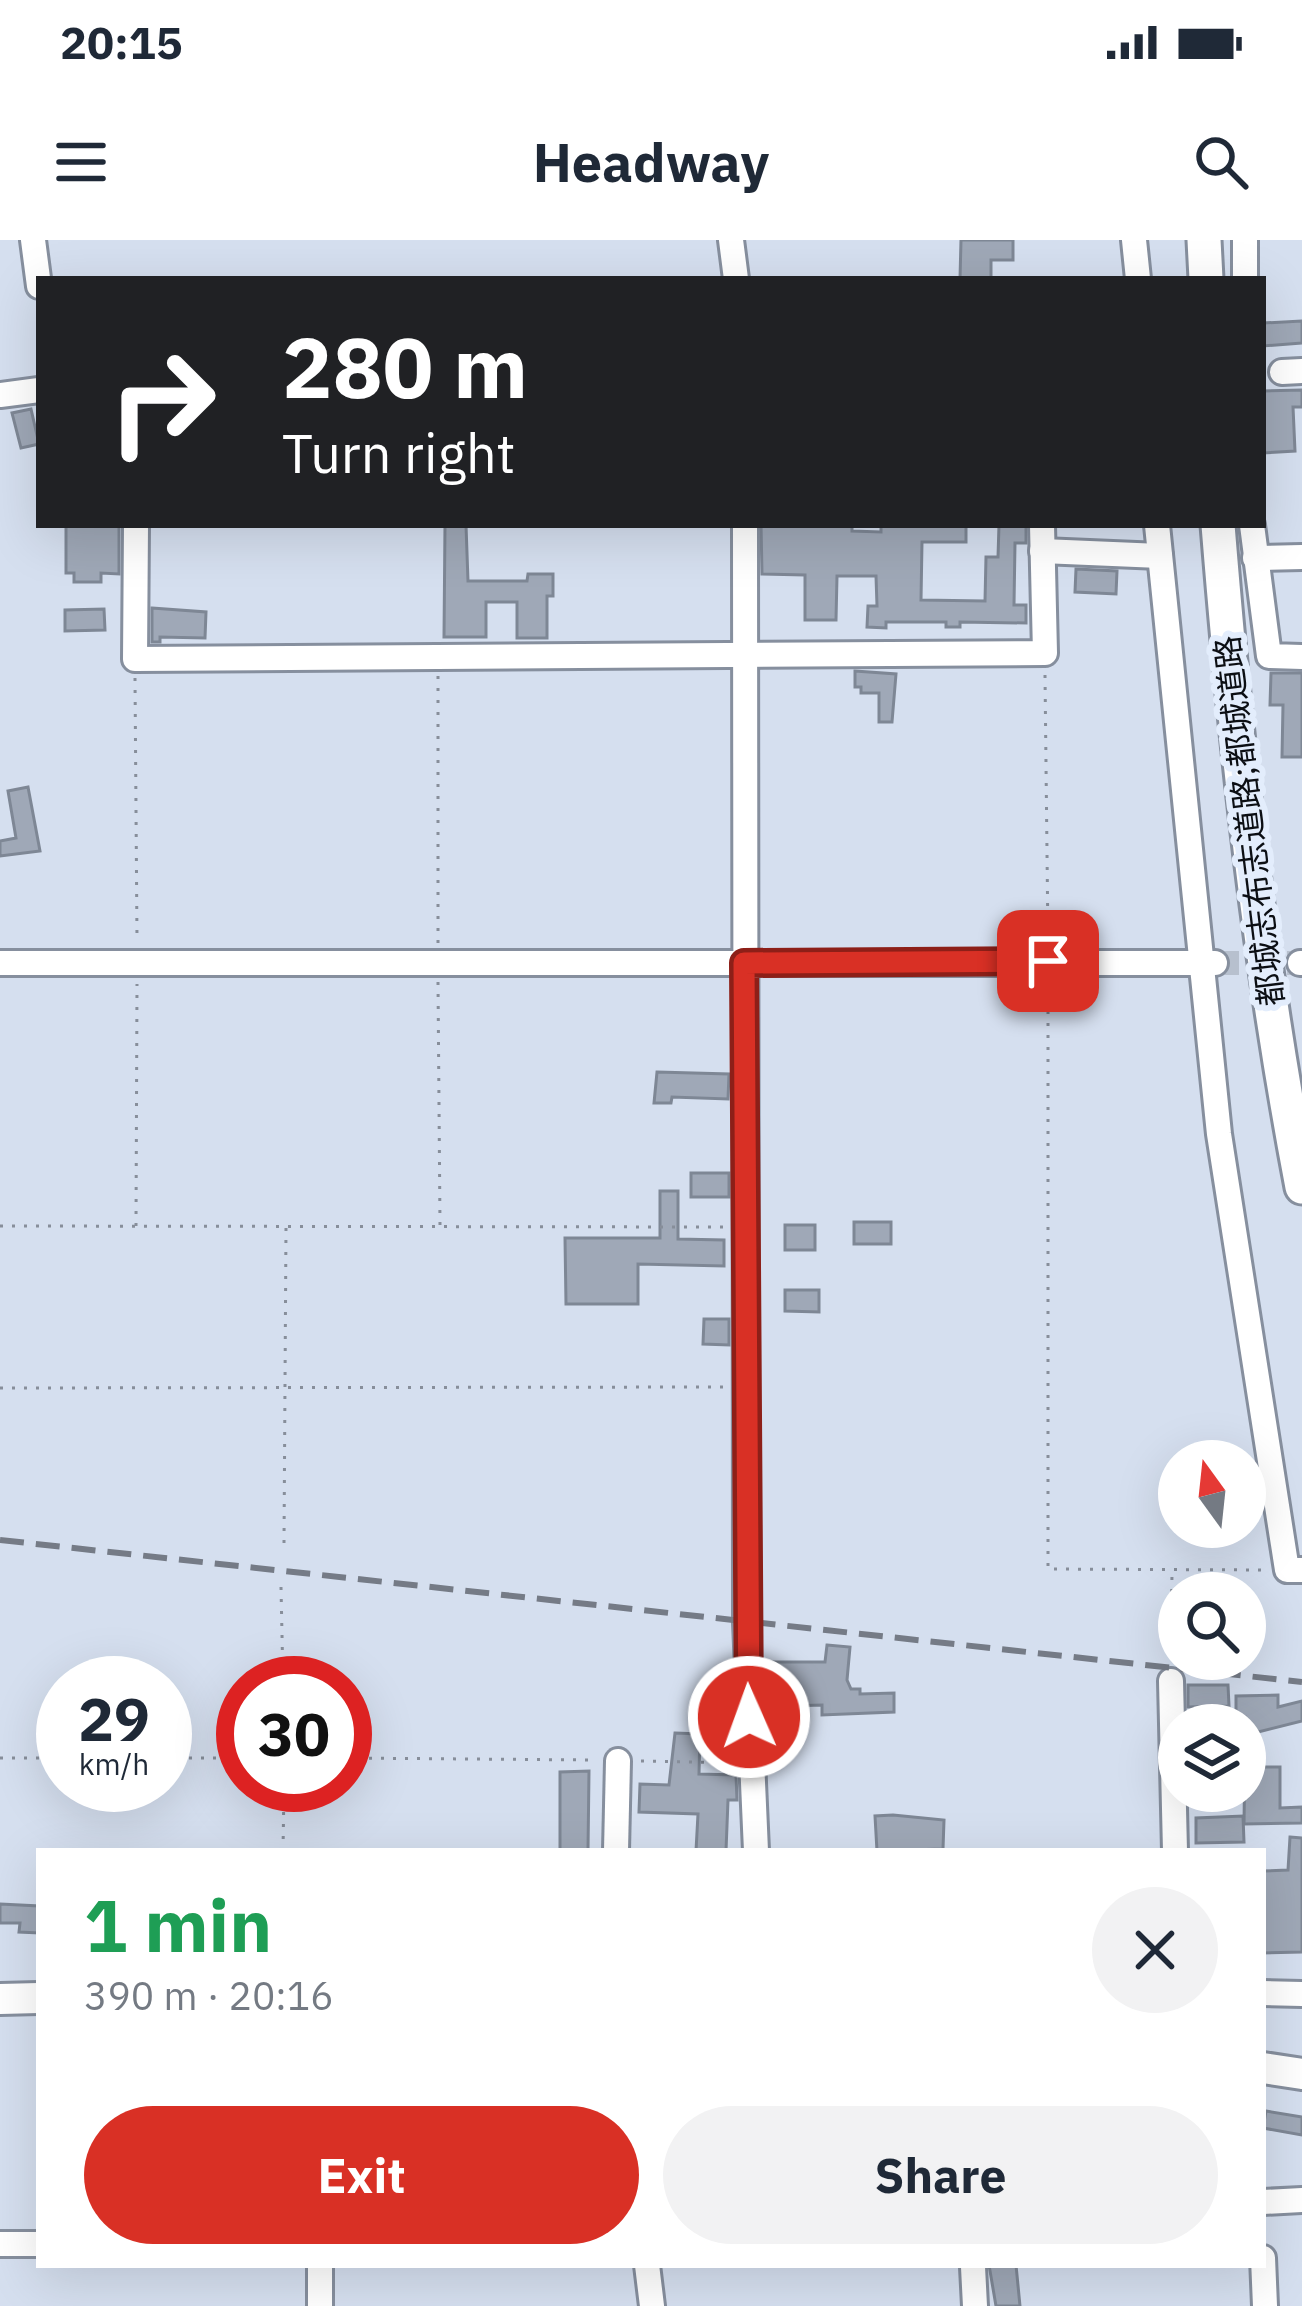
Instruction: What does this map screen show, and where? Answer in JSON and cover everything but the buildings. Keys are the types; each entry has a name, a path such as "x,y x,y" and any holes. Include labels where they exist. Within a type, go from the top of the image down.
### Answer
{"highway":[{"path":"1204,240 1206,276"},
{"name":"都城志布志道路;都城道路","path":"1218,528 1244,830 1275,1045 1302,1187"},
{"path":"1244,830 1302,1073"}],"main road":[{"path":"0,1999 36,1998"},
{"path":"1266,2068 1302,2074"}],"street":[{"path":"33,240 38,276"},
{"path":"731,240 736,276"},
{"path":"1134,240 1138,276"},
{"path":"1245,240 1245,276"},
{"path":"0,395 36,390"},
{"path":"136,528 135,658 1045,652 1042,538 1160,556"},
{"path":"745,528 745,1387 756,1848"},
{"path":"1157,528 1208,963 1220,1134 1294,1570"},
{"path":"1252,528 1269,656 1302,657"},
{"path":"1255,558 1302,557"},
{"path":"0,963 1208,963"},
{"path":"1172,1681 1175,1848"},
{"path":"616,1848 618,1761"},
{"path":"1266,1993 1302,1994"},
{"path":"1266,2202 1302,2200"},
{"path":"0,2244 36,2245"},
{"path":"320,2268 320,2306"},
{"path":"647,2268 652,2306"},
{"path":"973,2268 975,2306"},
{"path":"1263,2268 1265,2306"}],"path":[{"path":"1045,652 1048,1569 1294,1570"},
{"path":"438,656 440,1227"},
{"path":"135,658 136,1226"},
{"path":"0,1226 746,1227"},
{"path":"284,1544 286,1226"},
{"path":"0,1388 745,1387"},
{"path":"280,1587 282,1656"},
{"path":"0,1758 36,1758"},
{"path":"372,1758 751,1763"},
{"path":"283,1848 284,1812"}],"tunnel":[{"path":"1215,963 1300,963"}],"railway":[{"path":"0,1540 1302,1682"}],"route":[{"path":"749,1717 744,963 1048,961"}]}
